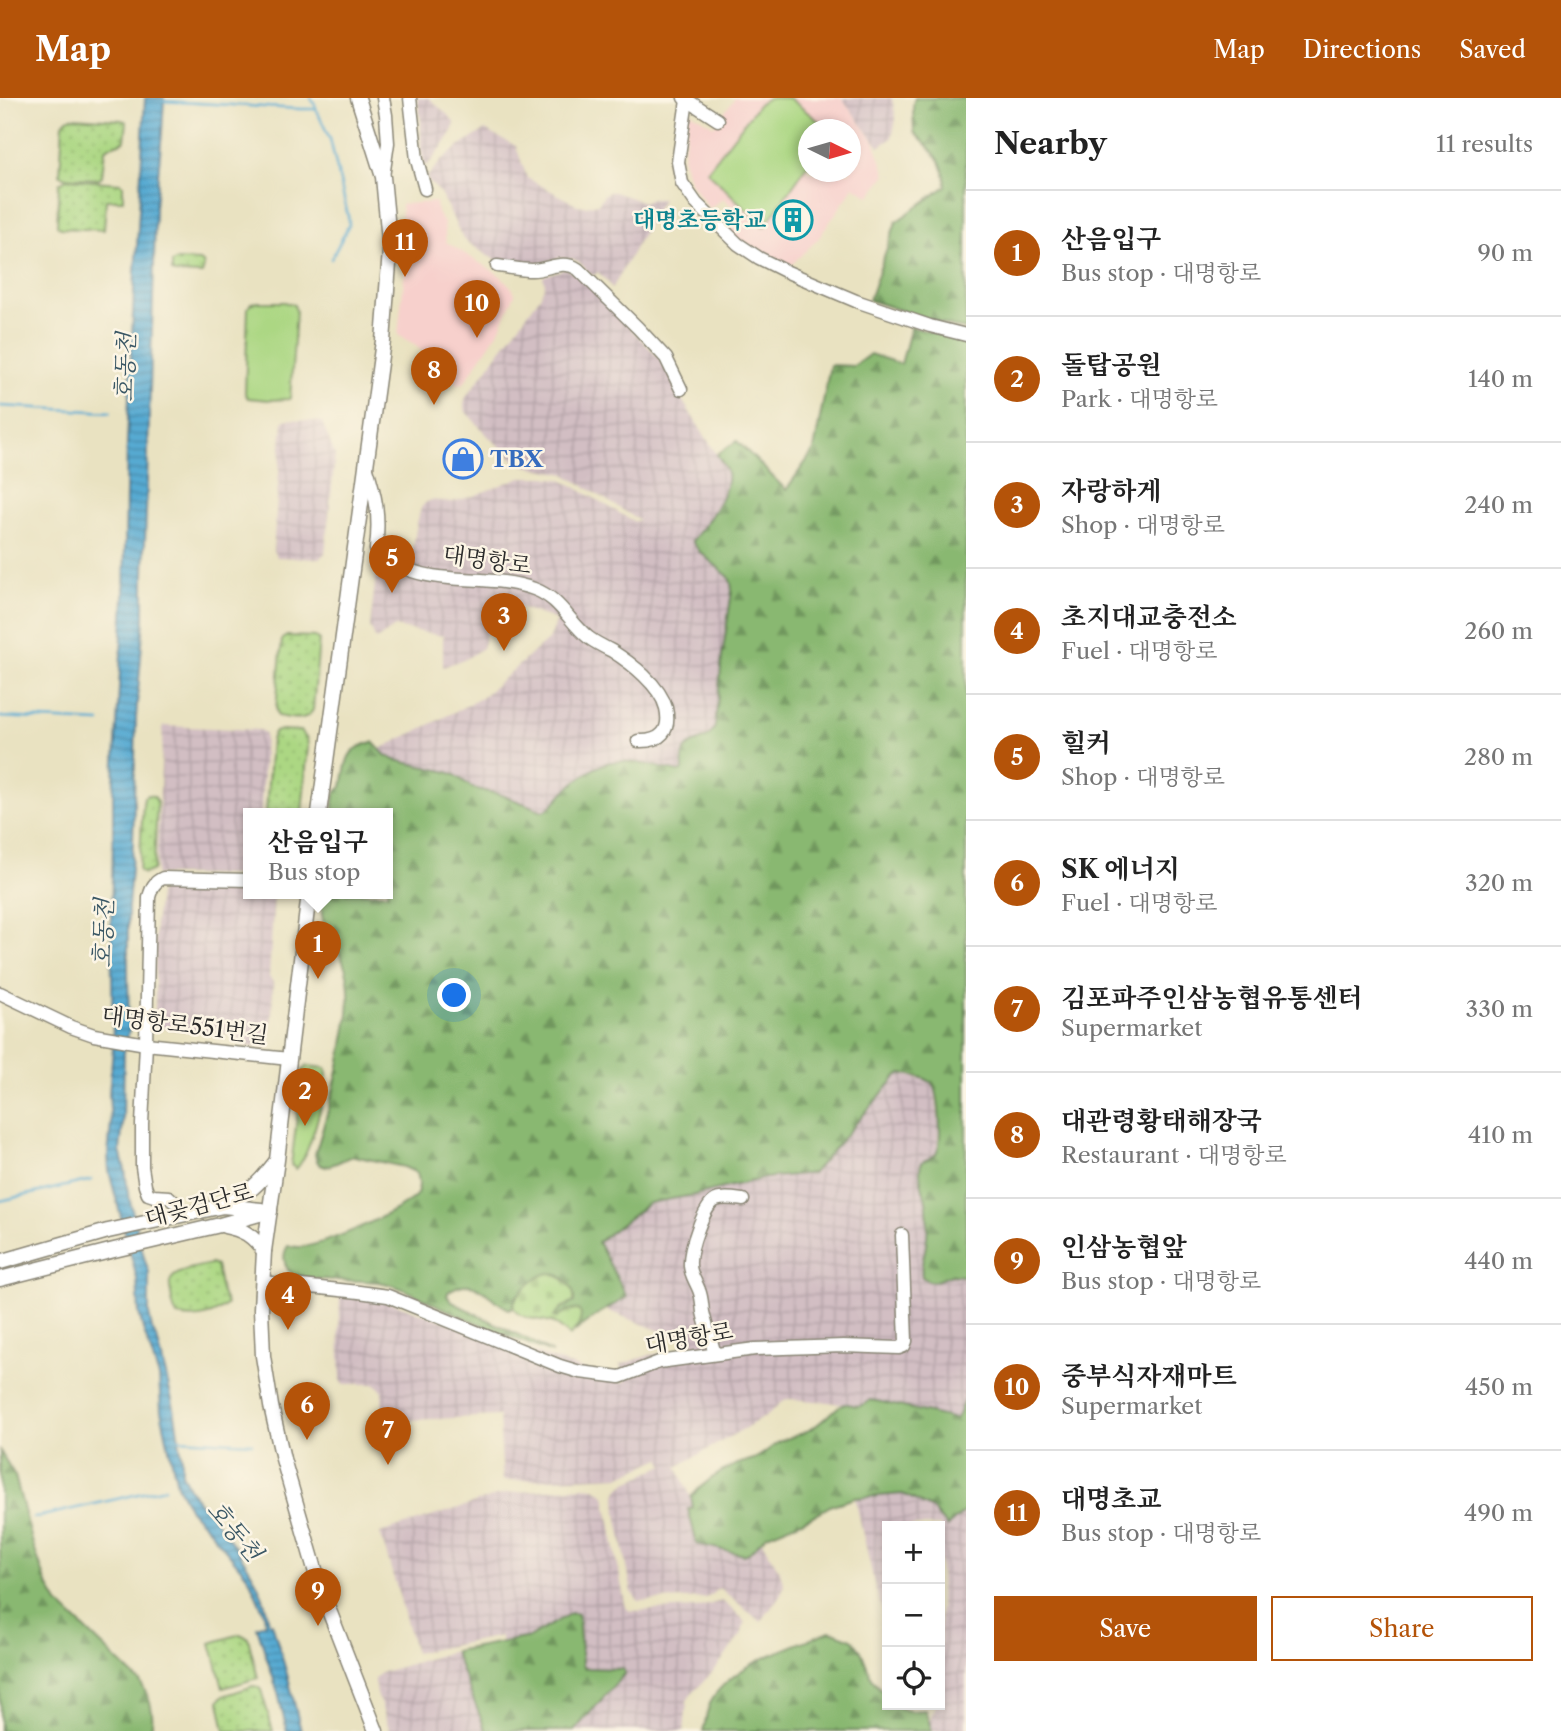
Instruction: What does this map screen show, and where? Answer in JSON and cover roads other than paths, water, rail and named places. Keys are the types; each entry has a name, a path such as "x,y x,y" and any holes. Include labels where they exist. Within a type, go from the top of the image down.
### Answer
{"main road":[{"name":"대명항로","path":"320,808 383,341 390,251 383,177 359,98"},
{"path":"308,899 264,1251 261,1309 263,1356 283,1459 321,1590 376,1731"},
{"path":"223,1206 261,1182 277,1160"},
{"name":"대곶검단로","path":"0,1262 108,1231 223,1206 270,1210"},
{"name":"대곶검단로","path":"0,1279 220,1225 270,1210"},
{"path":"220,1225 249,1234 264,1251"}],"street":[{"path":"383,98 388,143 383,177"},
{"path":"410,98 417,160 425,189"},
{"path":"718,121 685,99 678,162 682,183 696,203 738,244 785,271 856,301 966,335"},
{"path":"497,266 538,270 566,264 578,268 666,358 681,388"},
{"name":"대명항로","path":"366,464 377,503 379,524 376,549 402,566 420,573 495,580 534,589 551,597 586,635 628,662 659,693 667,713 664,731 654,740 638,741"},
{"path":"173,1201 170,1197 148,1194 142,1167 148,909 152,886 163,878 243,880"},
{"name":"대명항로551번길","path":"0,993 71,1027 101,1036 144,1044 289,1059"},
{"path":"716,1354 699,1290 691,1271 691,1256 710,1204 714,1200 722,1199 743,1200"},
{"name":"대명항로","path":"262,1282 388,1296 550,1362 580,1372 620,1377 659,1362 716,1354 783,1347 904,1346 902,1235"}],"water":[{"path":"145,98 164,98 155,207 144,619 136,718 133,844 128,907 129,1031 124,1049 120,1151 149,1272 149,1314 174,1408 182,1473 203,1508 207,1509 246,1563 261,1592 289,1681 301,1731 287,1731 257,1627 265,1623 264,1613 249,1578 190,1510 177,1485 161,1411 159,1377 139,1313 137,1279 109,1171 109,1094 113,1048 113,796 124,598 127,440"}],"waterway":[{"path":"311,98 316,107"},
{"path":"162,101 316,109 330,139 349,225 331,259"},
{"name":"호동천","path":"0,406 111,412"},
{"path":"0,717 100,722"},
{"path":"0,1201 92,1180"},
{"path":"179,1439 252,1443"},
{"path":"33,1518 165,1488"}],"place":[{"name":"대명초등학교","path":"793,220"},
{"name":"대명초교","path":"405,277"},
{"name":"중부식자재마트","path":"477,338"},
{"name":"대관령황태해장국","path":"434,405"},
{"name":"TBX","path":"463,459"},
{"name":"힐커","path":"392,593"},
{"name":"자랑하게","path":"504,651"},
{"name":"산음입구","path":"318,979"},
{"name":"돌탑공원","path":"305,1126"},
{"name":"초지대교충전소","path":"288,1330"},
{"name":"SK 에너지","path":"307,1440"},
{"name":"김포파주인삼농협유통센터","path":"388,1465"},
{"name":"인삼농협앞","path":"318,1626"}]}
